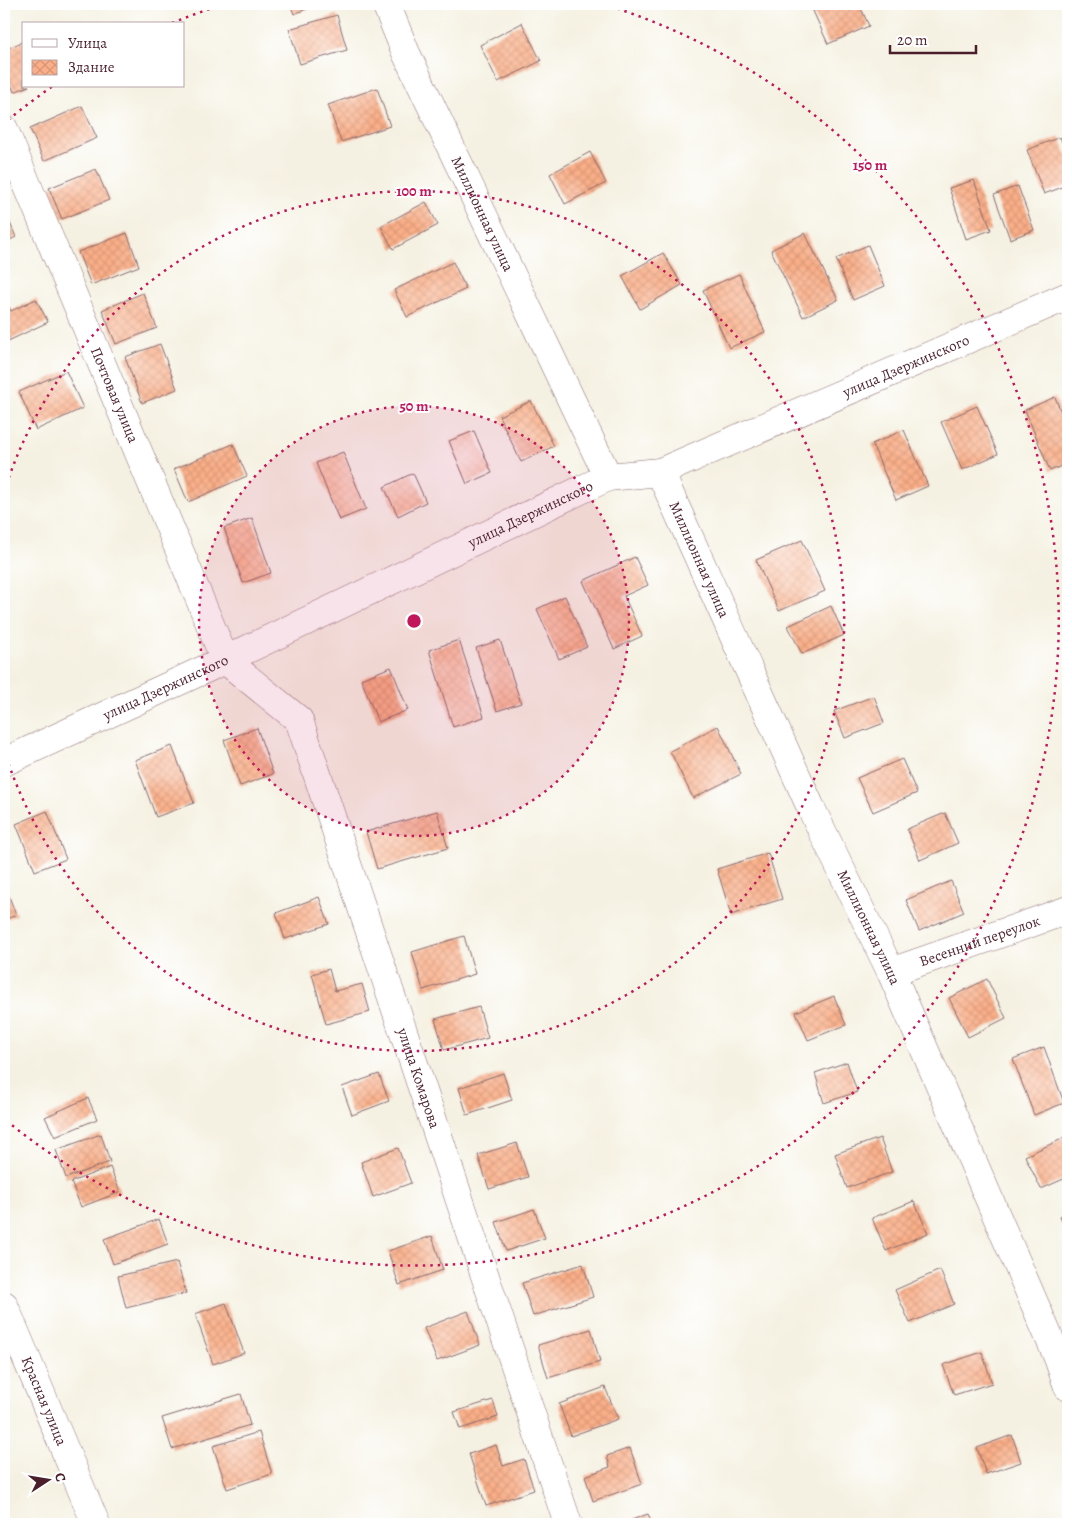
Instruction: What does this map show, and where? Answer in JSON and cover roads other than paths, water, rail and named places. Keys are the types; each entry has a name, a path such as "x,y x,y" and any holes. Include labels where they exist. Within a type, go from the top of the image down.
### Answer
{"street":[{"name":"Миллионная улица","path":"386,4 406,53 608,477"},
{"name":"Почтовая улица","path":"4,129 225,660"},
{"name":"улица Дзержинского","path":"4,762 225,660 608,477 660,472 1068,296"},
{"name":"Миллионная улица","path":"660,472 812,808 891,972 1063,1356 1068,1387"},
{"name":"улица Комарова","path":"225,660 298,720 568,1524"},
{"name":"Весенний переулок","path":"891,972 1068,910"},
{"name":"Красная улица","path":"4,1305 96,1524"}]}
